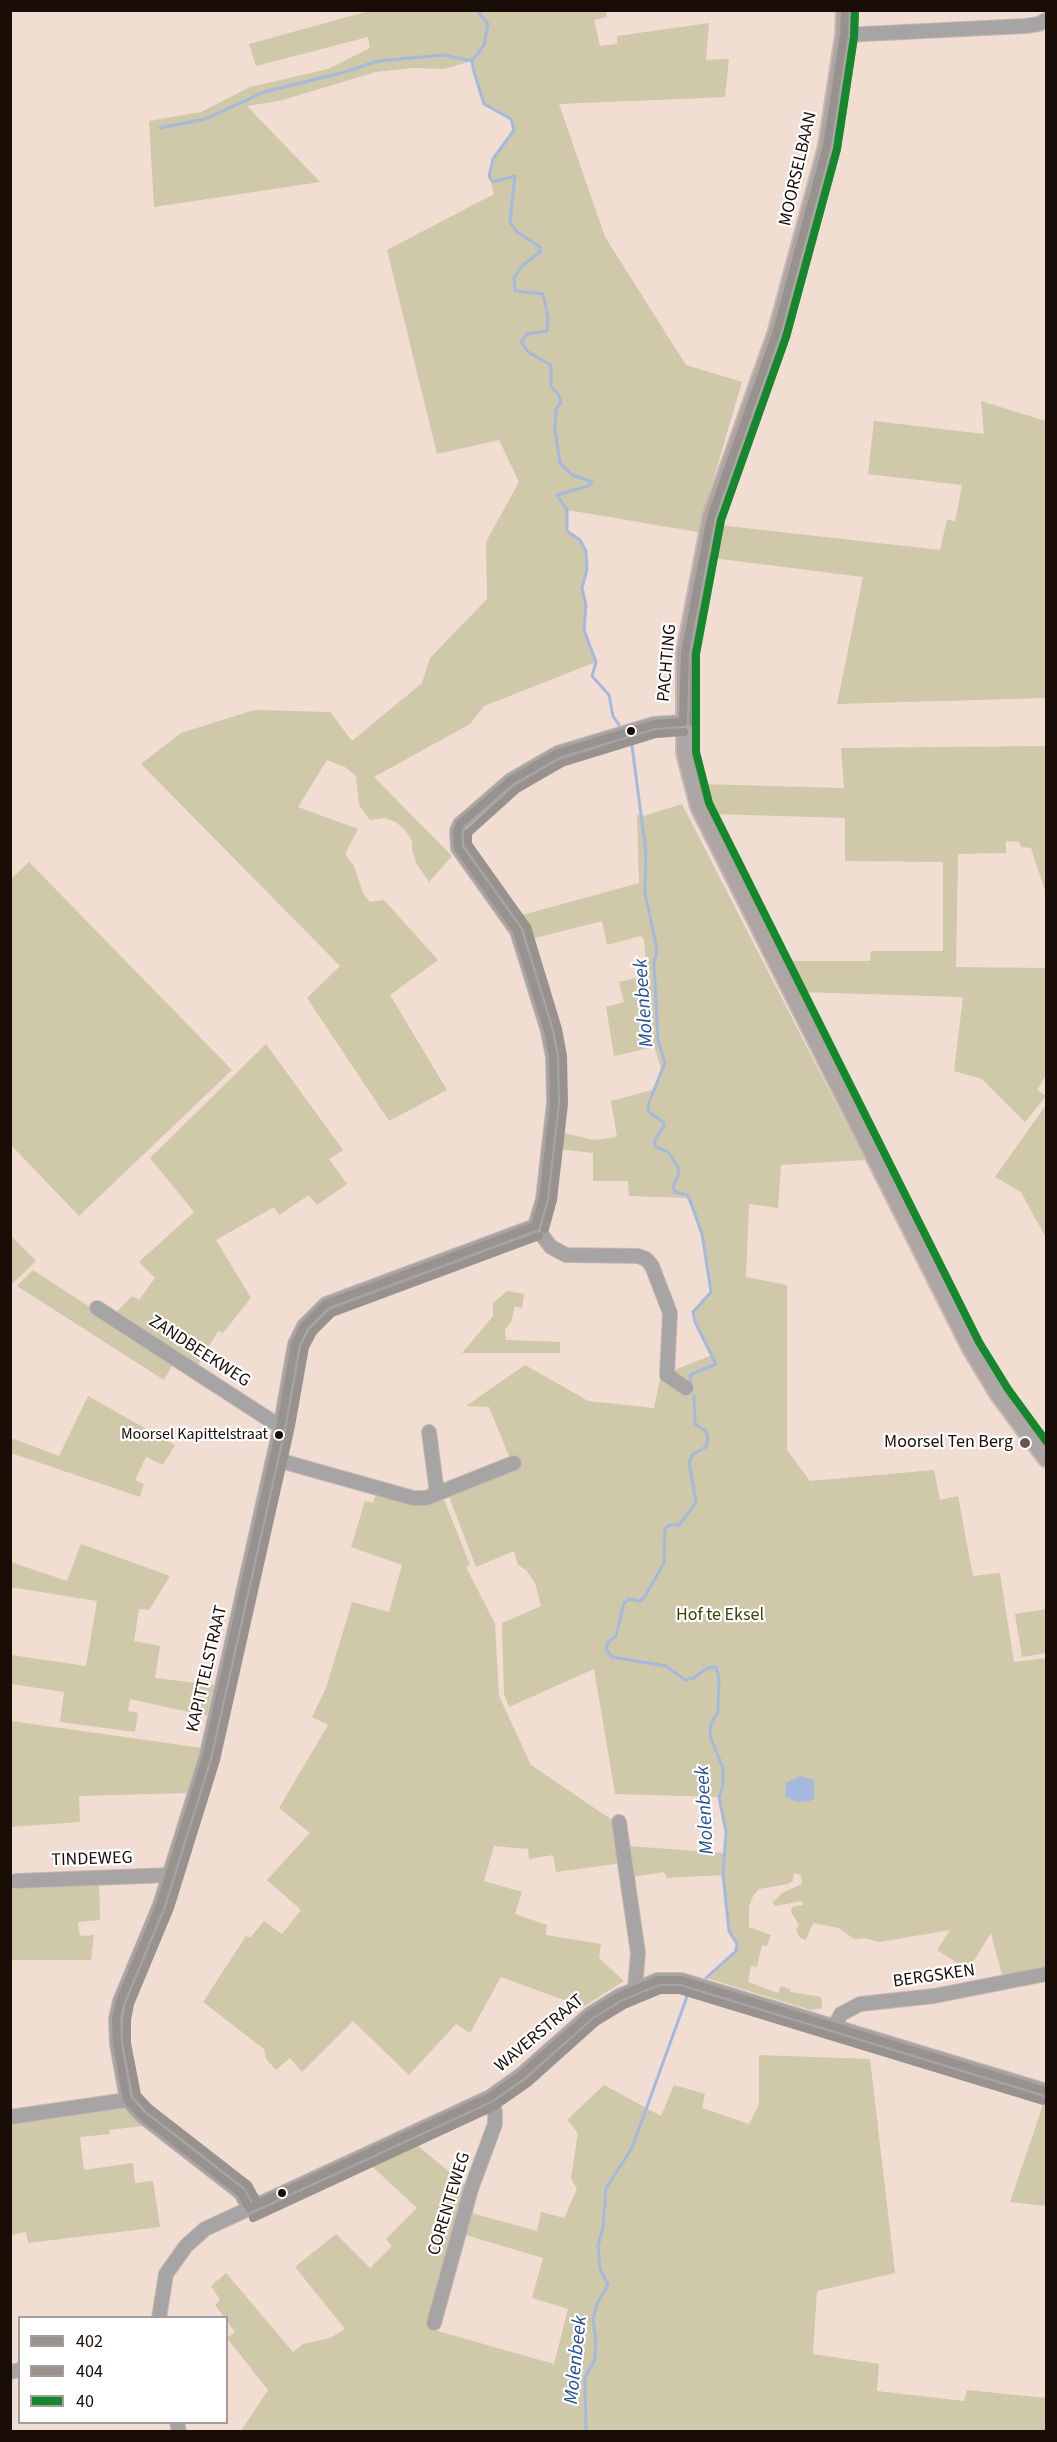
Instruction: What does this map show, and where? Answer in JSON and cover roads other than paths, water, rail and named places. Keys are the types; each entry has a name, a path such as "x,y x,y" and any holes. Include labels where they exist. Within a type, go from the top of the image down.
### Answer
{"main road":[{"name":"MOORSELBAAN","path":"776,334 827,146 844,34 845,10"},
{"name":"PACHTING","path":"776,334 711,517 685,653 683,722 685,753 699,807 970,1347 999,1395 1047,1458"}],"street":[{"path":"844,34 1025,26 1047,20"},
{"path":"683,722 654,724 558,753 512,780 460,824 457,831 458,848 517,931 548,1031 553,1057 555,1103 543,1199 536,1226 551,1247 566,1255 638,1256 646,1259 652,1266 670,1313 667,1375 686,1388"},
{"name":"KAPITTELSTRAAT","path":"127,2100 117,2044 116,2019 120,2001 170,1875 209,1747 274,1459 295,1344 304,1326 326,1304 536,1226"},
{"name":"ZANDBEEKWEG","path":"97,1308 281,1424"},
{"path":"429,1432 437,1493"},
{"path":"274,1459 413,1498 426,1498 514,1462"},
{"path":"619,1822 638,1953 635,1988"},
{"name":"TINDEWEG","path":"16,1881 170,1875"},
{"name":"BERGSKEN","path":"835,2026 841,2014 852,2007 951,1994 1047,1974"},
{"name":"WAVERSTRAAT","path":"159,2316 166,2274 186,2246 205,2229 490,2097 521,2074 590,2014 635,1988 658,1980 681,1980 1047,2091"},
{"name":"CORENTEWEG","path":"434,2323 471,2189 495,2124 495,2112 490,2097"},
{"path":"10,2117 127,2100 142,2116 241,2193 249,2208"}],"water":[{"path":"800,1776 814,1780 814,1798 810,1801 796,1802 785,1796 786,1783"}],"waterway":[{"name":"Molenbeek","path":"477,10 488,24 484,45 472,61 474,72 484,104 511,119 514,130 493,159 489,176 492,181 515,176 510,222 517,232 540,247 540,252 522,266 514,278 515,291 543,294 548,317 547,331 527,334 521,342 528,352 551,365 551,387 558,394 561,403 556,409 555,430 560,463 572,475 592,482 588,486 557,495 567,510 567,531 580,540 586,551 587,569 582,588 586,605 584,630 596,662 592,676 609,695 613,716 619,725"},
{"path":"160,128 205,119 264,92 345,72 378,61 443,55 472,61"},
{"name":"Molenbeek","path":"631,738 646,853 645,893 657,949 654,963 658,1040 665,1063 648,1105 649,1112 663,1122 664,1126 654,1141 656,1147 668,1152 678,1167 679,1173 673,1187 675,1192 687,1195 702,1234 711,1292 693,1312 695,1322 716,1364 690,1375 691,1383"},
{"name":"Molenbeek","path":"694,1396 695,1424 706,1431 708,1438 706,1447 693,1454 689,1462 696,1503 679,1525 669,1525 665,1529 664,1563 644,1598 640,1601 629,1599 624,1603 616,1636 608,1642 606,1649 612,1657 666,1666 685,1680 694,1678 707,1668 716,1667 719,1677 718,1712 711,1724 710,1736 723,1768 723,1785 719,1797 726,1832 723,1875 729,1931 737,1944 736,1951 706,1978"},
{"name":"Molenbeek","path":"586,2432 585,2378 595,2359 596,2341 593,2319 597,2304 608,2285 600,2269 598,2246 603,2228 606,2188 632,2148 689,1991"}],"place":[{"name":"Moorsel Kapittelstraat","path":"279,1435"},
{"name":"Moorsel Ten Berg","path":"1025,1443"}],"park label":[{"name":"Hof te Eksel","path":"720,1616"}]}
